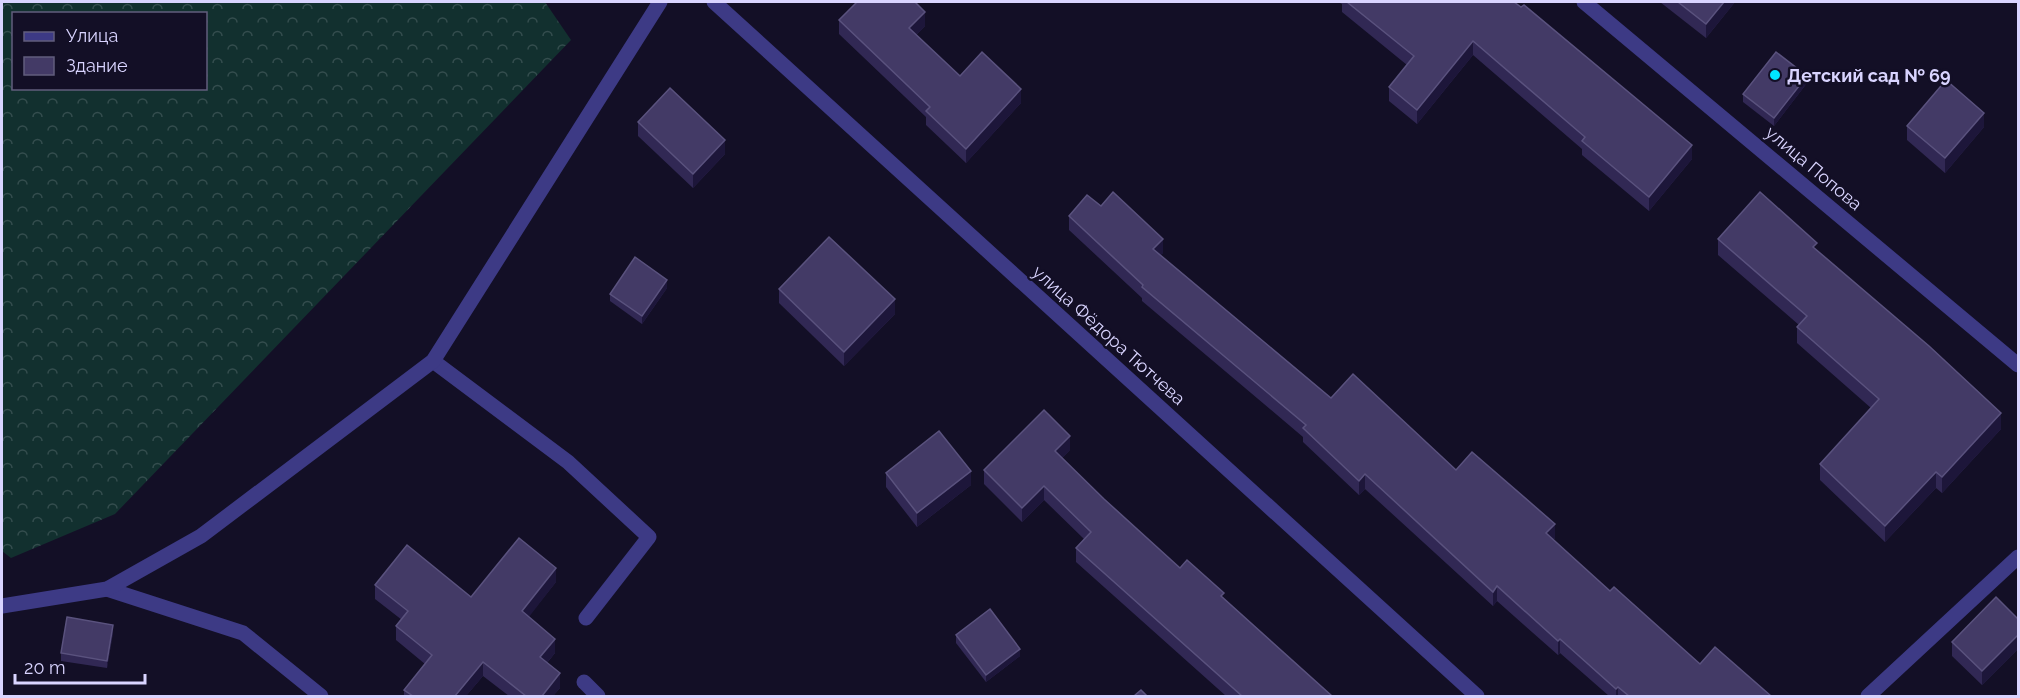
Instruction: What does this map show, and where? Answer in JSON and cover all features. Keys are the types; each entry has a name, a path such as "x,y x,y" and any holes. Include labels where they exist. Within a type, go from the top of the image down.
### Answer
{"street":[{"path":"2,606 107,590 201,536 433,361 660,2"},
{"name":"улица Фёдора Тютчева","path":"714,2 1477,696"},
{"name":"улица Попова","path":"1584,2 2019,364"},
{"path":"433,361 568,462 650,537 586,618"},
{"path":"1868,696 2019,557"},
{"path":"107,590 243,633 321,696"},
{"path":"584,682 598,696"}],"green space":[{"path":"2,2 545,2 571,40 115,514 11,558 2,551"}],"building":[{"path":"857,2 915,2 925,12 909,28 960,76 982,52 1021,89 966,149 926,111 930,107 839,20"},
{"path":"1347,2 1514,2 1521,7 1524,5 1692,145 1649,197 1582,141 1585,137 1473,41 1417,110 1389,87 1414,56"},
{"path":"1678,2 1724,2 1706,24"},
{"path":"1776,52 1807,76 1774,118 1743,94"},
{"path":"1946,80 1984,113 1945,158 1907,126"},
{"path":"670,88 725,140 693,174 638,122"},
{"path":"1113,192 1163,239 1153,249 1331,398 1353,374 1456,470 1472,452 1555,524 1546,533 1610,591 1614,587 1700,664 1715,647 1771,696 1629,696 1618,687 1616,689 1497,586 1493,592 1365,474 1359,481 1303,428 1306,425 1142,287 1143,285 1069,216 1087,195 1101,206"},
{"path":"1760,192 1817,243 1813,247 1929,346 2001,413 1942,477 1936,472 1885,526 1820,464 1879,399 1797,327 1807,316 1718,239"},
{"path":"829,237 895,299 844,352 779,289"},
{"path":"635,257 667,280 642,316 610,294"},
{"path":"1044,410 1070,436 1055,451 1180,568 1187,560 1224,593 1221,596 1332,696 1242,696 1076,548 1091,532 1044,486 1022,508 984,470"},
{"path":"939,431 971,471 917,513 886,473"},
{"path":"519,538 556,568 522,611 555,639 540,657 560,673 542,696 526,696 483,662 455,696 413,696 404,690 432,655 396,626 408,611 375,585 407,545 471,597"},
{"path":"1996,597 2019,620 2019,634 1982,671 1952,642"},
{"path":"990,609 1020,649 986,675 956,635"},
{"path":"67,617 113,625 107,661 61,653"},
{"path":"1141,690 1147,696 1134,696"}],"place":[{"name":"Детский сад № 69","path":"1775,75"}]}
